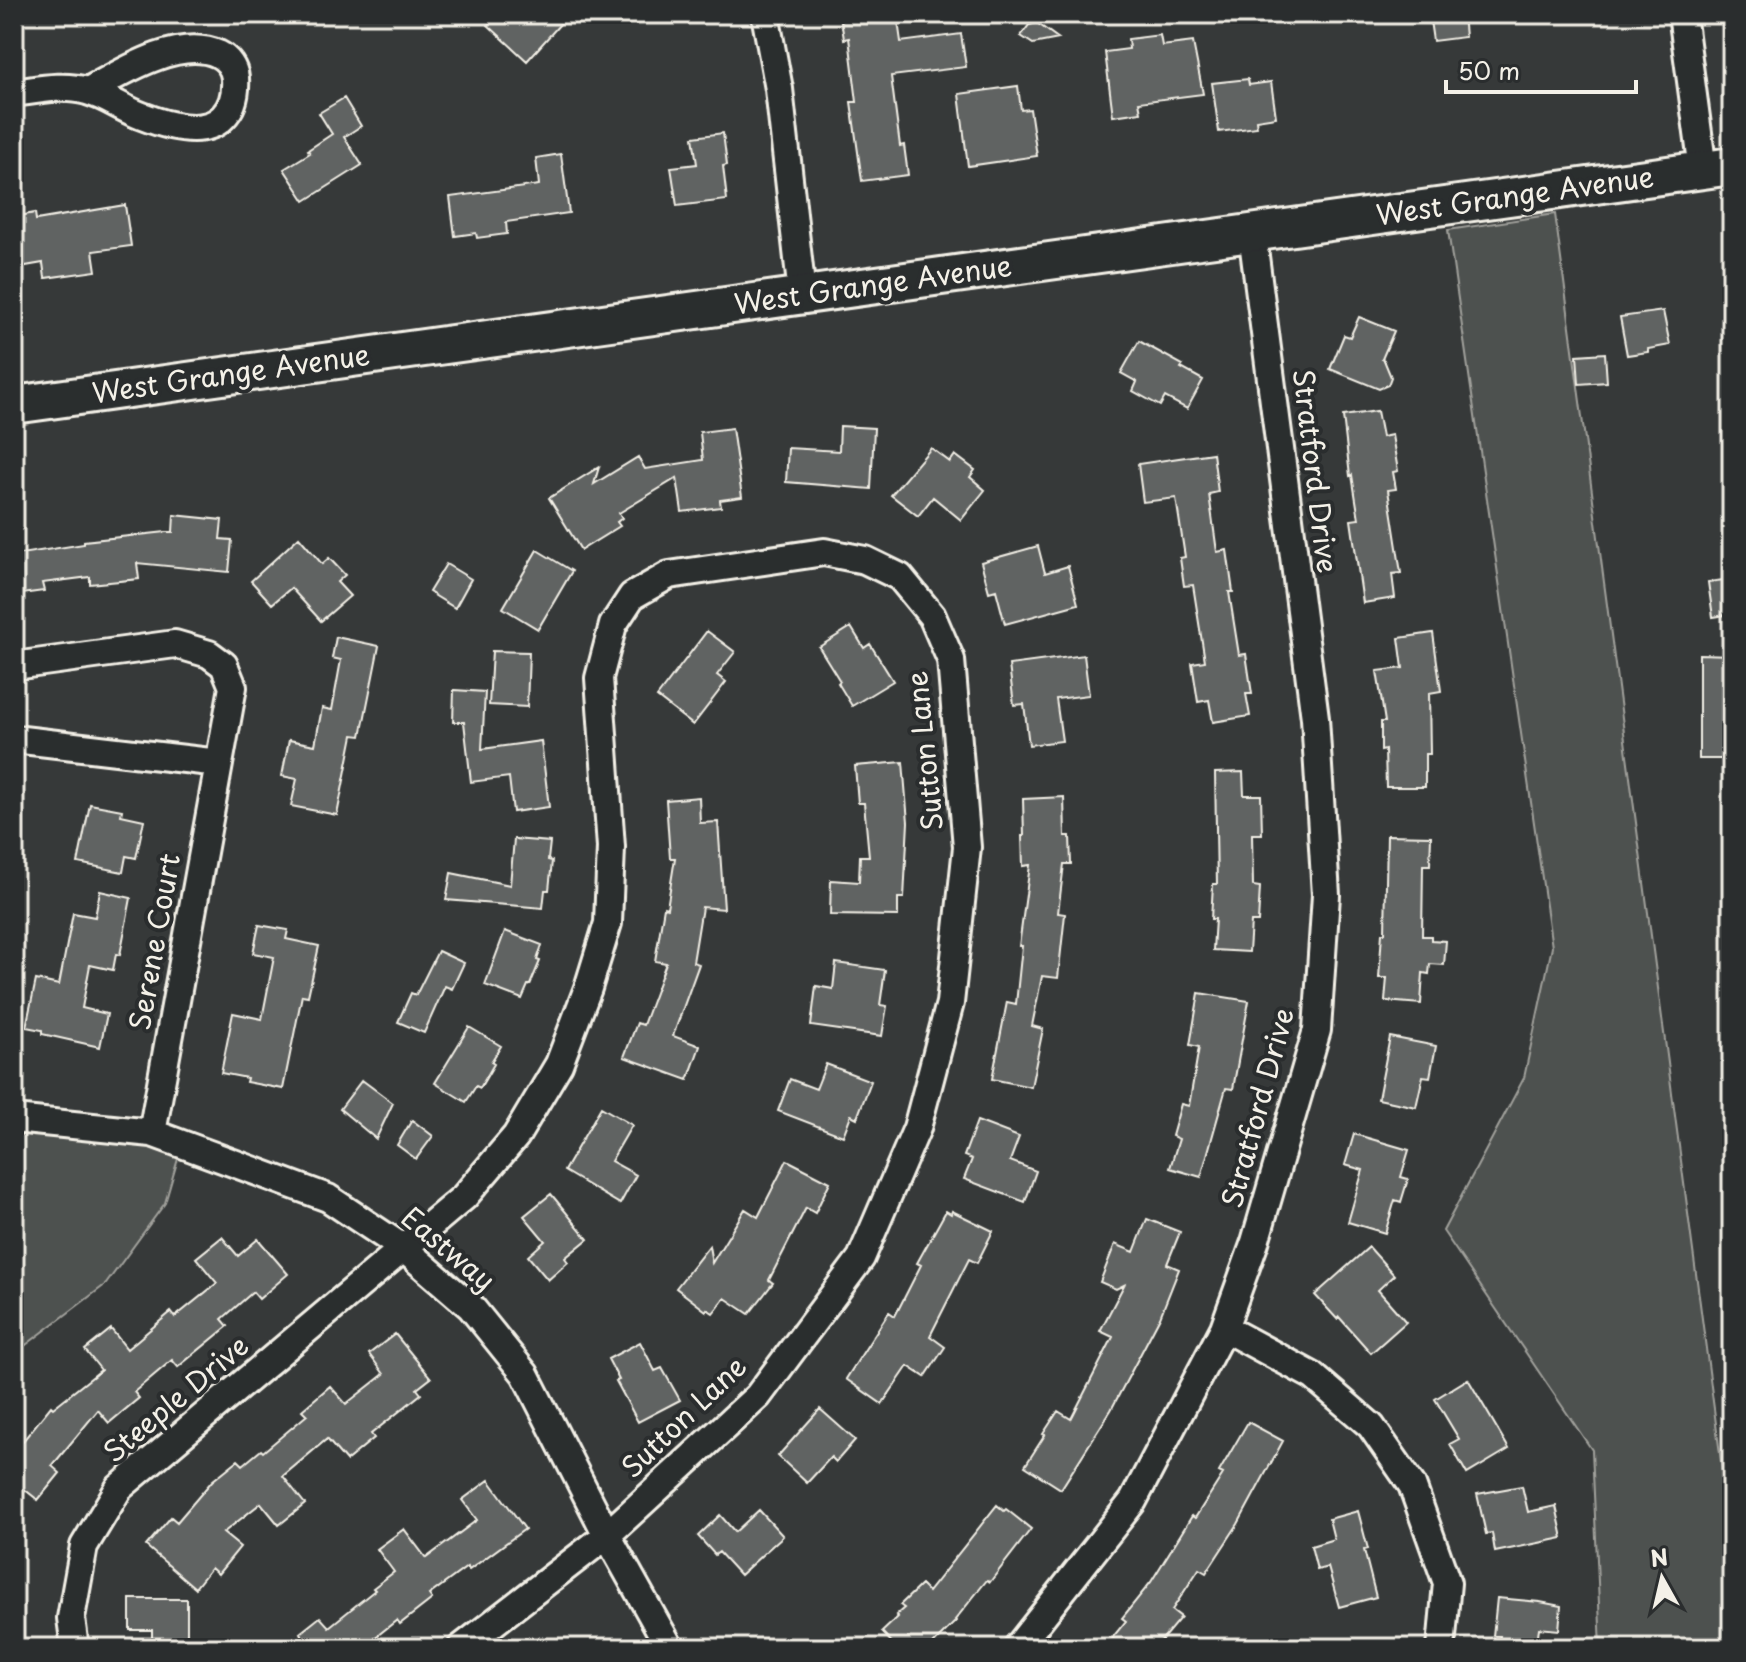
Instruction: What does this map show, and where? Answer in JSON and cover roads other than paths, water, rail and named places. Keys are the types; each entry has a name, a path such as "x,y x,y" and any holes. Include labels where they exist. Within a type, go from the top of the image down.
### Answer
{"street":[{"path":"765,14 779,89 802,295"},
{"path":"1682,14 1718,168"},
{"path":"14,93 60,87 88,91 142,116 174,126 196,128 217,124 228,112 234,99 234,69 224,57 211,51 179,51 125,71 88,91"},
{"name":"West Grange Avenue","path":"14,405 1718,168"},
{"name":"Stratford Drive","path":"1017,1648 1133,1501 1224,1328 1255,1242 1317,1030 1326,895 1315,718 1252,233"},
{"name":"Sutton Lane","path":"403,1248 464,1197 516,1136 559,1064 588,988 608,923 610,893 611,847 599,678 613,625 632,596 669,575 824,552 865,560 900,577 932,616 951,660 967,847 950,1003 917,1128 861,1258 758,1396 607,1535 461,1648"},
{"name":"Serene Court","path":"14,666 175,644 209,654 224,665 233,687 152,1133"},
{"path":"14,739 219,763"},
{"name":"Eastway","path":"14,1119 152,1133 328,1198 403,1248 471,1307 525,1374 607,1535 670,1648"},
{"name":"Steeple Drive","path":"75,1648 71,1618 84,1546 119,1488 403,1248"},
{"path":"1224,1328 1313,1376 1371,1426 1412,1485 1447,1583 1441,1648"}]}
